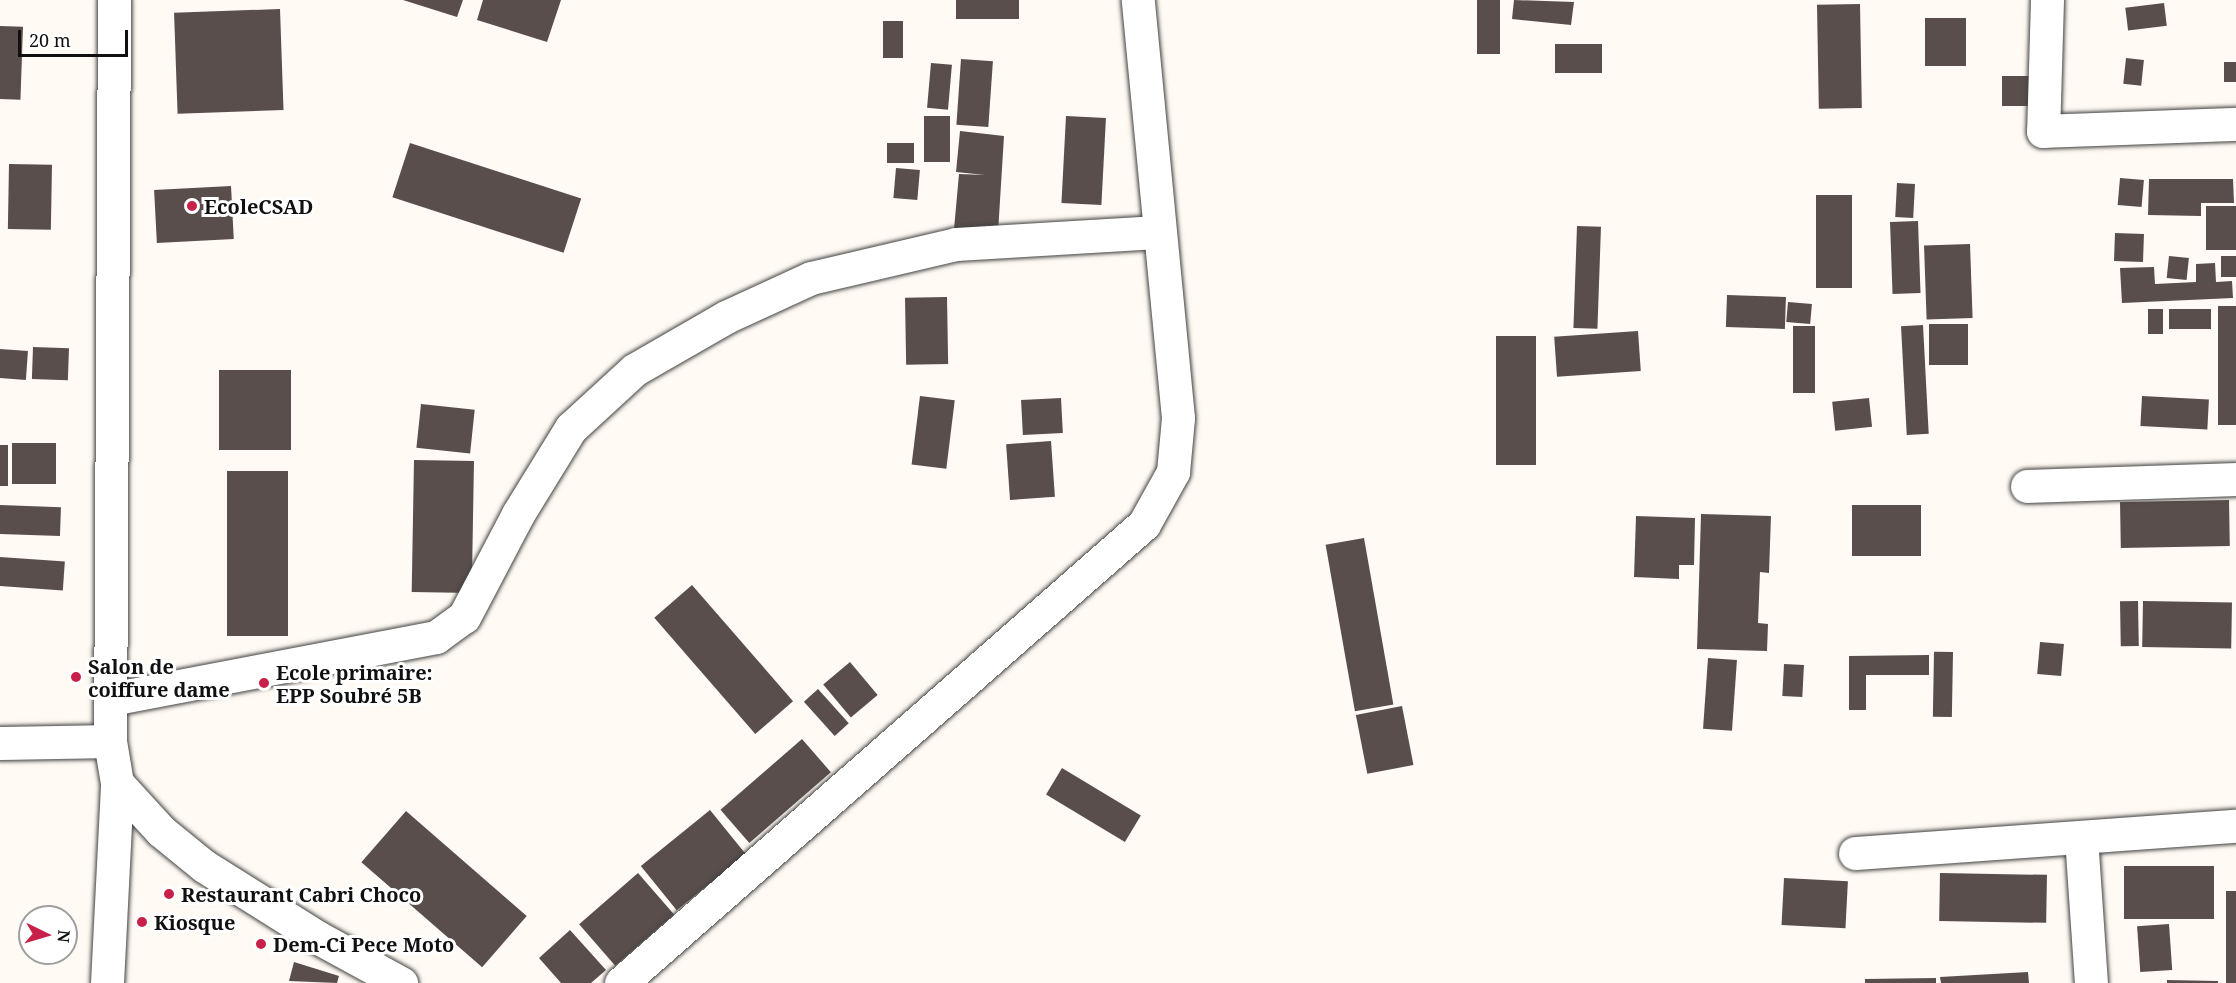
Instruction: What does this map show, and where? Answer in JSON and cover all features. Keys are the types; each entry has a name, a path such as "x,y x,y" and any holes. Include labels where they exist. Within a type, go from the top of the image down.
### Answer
{"street":[{"path":"107,983 117,783 111,741 114,0"},
{"path":"621,983 1144,524 1173,472 1178,418 1158,232 1138,0"},
{"path":"2047,0 2043,131 2236,124"},
{"path":"111,699 436,638 464,617 518,514 571,428 634,370 726,317 811,278 956,244 1158,232"},
{"path":"2027,486 2236,479"},
{"path":"0,743 111,741"},
{"path":"117,783 161,831 204,866 297,925 401,983"},
{"path":"1855,853 2236,826"},
{"path":"2081,837 2091,983"}],"building":[{"path":"403,0 463,0 457,17"},
{"path":"483,0 561,0 547,42 477,20"},
{"path":"956,0 1019,0 1019,19 956,19"},
{"path":"1477,0 1500,0 1500,54 1477,54"},
{"path":"1514,0 1574,2 1571,25 1512,19"},
{"path":"2164,3 2167,26 2128,31 2125,8"},
{"path":"1860,4 1862,108 1819,109 1817,5"},
{"path":"280,9 284,110 178,114 174,13"},
{"path":"1925,18 1966,18 1966,66 1925,66"},
{"path":"883,21 903,21 903,58 883,58"},
{"path":"0,26 23,27 20,100 0,99"},
{"path":"1555,44 1602,44 1602,73 1555,73"},
{"path":"2126,58 2144,60 2141,86 2123,84"},
{"path":"961,59 993,61 988,127 956,125"},
{"path":"2224,62 2236,62 2236,82 2224,82"},
{"path":"931,63 952,65 948,110 927,108"},
{"path":"2002,76 2037,76 2037,106 2002,106"},
{"path":"924,116 950,116 950,162 924,162"},
{"path":"1066,116 1106,118 1101,205 1061,203"},
{"path":"960,131 1004,136 998,233 954,229 959,174 985,175 956,172"},
{"path":"410,143 581,199 564,253 392,197"},
{"path":"887,143 914,143 914,163 887,163"},
{"path":"9,164 52,165 51,230 8,229"},
{"path":"896,168 920,170 917,200 893,198"},
{"path":"2120,178 2144,180 2142,207 2118,205"},
{"path":"2149,179 2233,179 2234,203 2201,203 2201,216 2148,215"},
{"path":"1897,183 1915,184 1913,218 1895,217"},
{"path":"231,186 234,239 157,243 154,190"},
{"path":"1816,195 1852,195 1852,288 1816,288"},
{"path":"2206,206 2236,206 2236,250 2206,250"},
{"path":"1918,221 1921,293 1893,294 1890,222"},
{"path":"1577,226 1601,227 1597,329 1573,328"},
{"path":"2115,233 2144,234 2143,262 2114,261"},
{"path":"1970,244 1973,318 1927,320 1924,246"},
{"path":"2169,256 2189,258 2187,280 2167,278"},
{"path":"2221,256 2236,256 2236,277 2221,277"},
{"path":"2215,263 2216,282 2232,281 2233,298 2122,303 2120,268 2154,267 2155,284 2196,282 2196,264"},
{"path":"1727,295 1786,297 1785,329 1726,327"},
{"path":"947,297 948,364 906,365 905,298"},
{"path":"1788,302 1812,304 1810,324 1786,322"},
{"path":"2218,306 2236,306 2236,425 2218,425"},
{"path":"2148,309 2163,309 2163,334 2148,334"},
{"path":"2169,309 2211,309 2211,329 2169,329"},
{"path":"1929,324 1968,324 1968,365 1929,365"},
{"path":"1923,325 1929,434 1907,435 1901,326"},
{"path":"1793,326 1815,326 1815,393 1793,393"},
{"path":"1638,331 1641,371 1557,377 1554,337"},
{"path":"1496,336 1536,336 1536,465 1496,465"},
{"path":"33,347 69,348 68,380 32,379"},
{"path":"0,349 28,351 26,380 0,378"},
{"path":"219,370 291,370 291,450 219,450"},
{"path":"920,396 955,400 946,469 912,464"},
{"path":"2142,396 2209,400 2207,429 2140,426"},
{"path":"1061,398 1063,433 1023,435 1021,400"},
{"path":"1869,398 1872,427 1835,431 1832,402"},
{"path":"421,404 475,410 470,453 416,448"},
{"path":"1051,441 1055,497 1010,500 1006,444"},
{"path":"12,443 56,443 56,484 12,484"},
{"path":"0,445 8,445 8,486 0,486"},
{"path":"414,460 474,461 472,593 412,592"},
{"path":"227,471 288,471 288,636 227,636"},
{"path":"2229,500 2230,546 2121,548 2120,502"},
{"path":"0,505 61,507 60,536 0,534"},
{"path":"1852,505 1921,505 1921,556 1852,556"},
{"path":"1701,514 1771,516 1769,573 1760,572 1758,623 1768,624 1767,651 1697,649"},
{"path":"1636,516 1695,518 1694,565 1679,565 1679,579 1634,577"},
{"path":"1364,538 1393,704 1355,711 1326,545"},
{"path":"0,557 65,562 63,590 0,586"},
{"path":"692,585 793,701 755,734 654,618"},
{"path":"2120,601 2138,601 2139,646 2121,646"},
{"path":"2143,601 2232,603 2231,649 2142,647"},
{"path":"2040,642 2064,644 2061,676 2037,674"},
{"path":"1934,652 1953,652 1952,717 1933,717"},
{"path":"1929,655 1929,675 1866,675 1866,710 1849,710 1849,656"},
{"path":"1708,658 1737,660 1732,731 1703,729"},
{"path":"850,662 878,695 851,717 823,684"},
{"path":"1784,664 1804,665 1802,697 1782,696"},
{"path":"818,689 849,723 835,736 804,702"},
{"path":"1402,706 1413,765 1367,774 1356,715"},
{"path":"802,739 831,772 749,843 720,810"},
{"path":"1062,768 1141,815 1125,842 1046,795"},
{"path":"710,810 746,854 677,910 641,866"},
{"path":"406,811 527,916 482,967 361,862"},
{"path":"2124,866 2214,866 2214,919 2124,919"},
{"path":"638,873 674,915 615,966 579,924"},
{"path":"1940,873 2047,875 2046,923 1939,921"},
{"path":"1784,878 1848,881 1845,928 1782,925"},
{"path":"2226,891 2236,891 2236,983 2226,983"},
{"path":"2169,924 2172,970 2140,972 2137,926"},
{"path":"570,930 606,970 591,983 561,983 539,958"},
{"path":"294,962 339,976 337,983 289,981"},
{"path":"2028,972 2029,983 1941,983 1940,977"},
{"path":"1936,978 1936,983 1865,983 1865,979"},
{"path":"2167,980 2218,981 2218,983 2167,983"}],"place":[{"name":"EcoleCSAD","path":"192,206"},
{"name":"Salon de coiffure dame","path":"76,677"},
{"name":"Ecole primaire: EPP Soubré 5B","path":"264,683"},
{"name":"Restaurant Cabri Choco","path":"169,894"},
{"name":"Kiosque","path":"142,922"},
{"name":"Dem-Ci Pece Moto","path":"261,944"}]}
